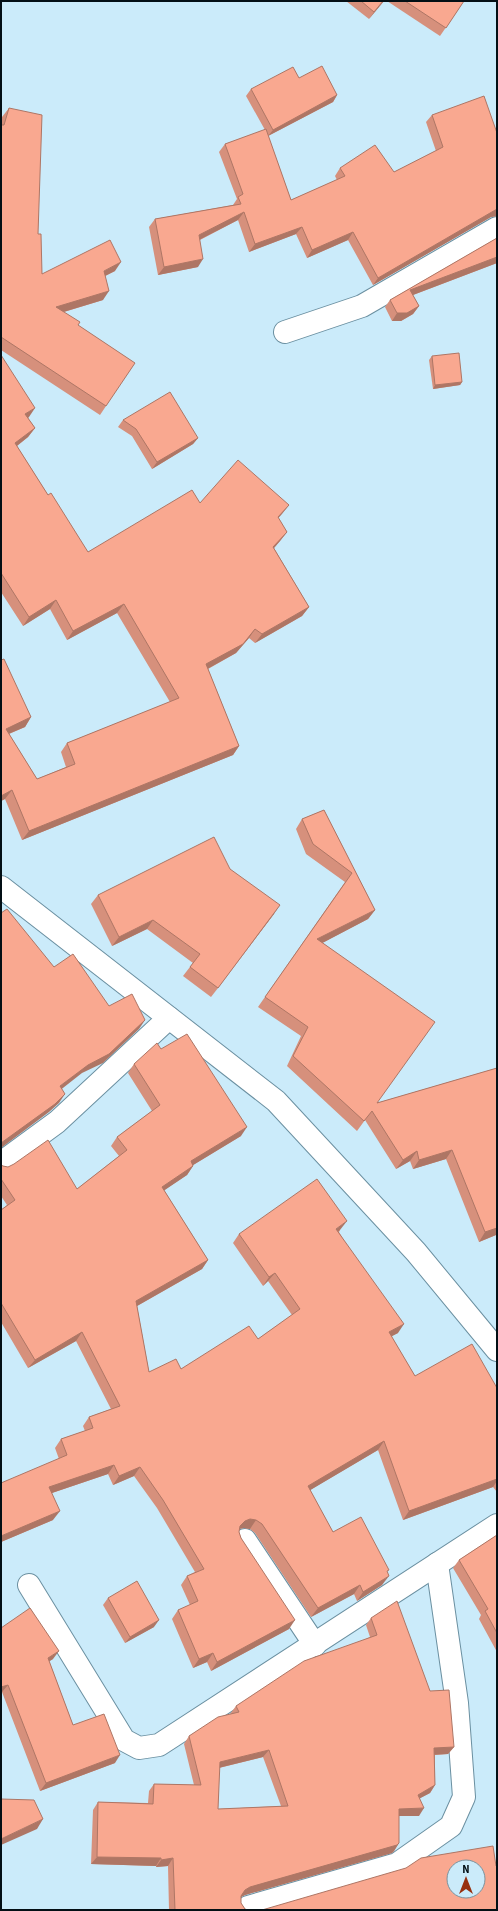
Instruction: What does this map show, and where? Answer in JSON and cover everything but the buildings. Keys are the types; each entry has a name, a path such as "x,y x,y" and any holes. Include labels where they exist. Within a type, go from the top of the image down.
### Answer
{"street":[{"path":"285,332 362,306 497,228"},
{"path":"1,887 276,1101 416,1252 497,1350"},
{"path":"1,1163 56,1122 169,1018"},
{"path":"29,1585 124,1740 139,1748 159,1745 315,1645 497,1525"},
{"path":"245,1540 315,1645"},
{"path":"248,1907 397,1864 451,1826 464,1797 457,1703 437,1564"}]}
